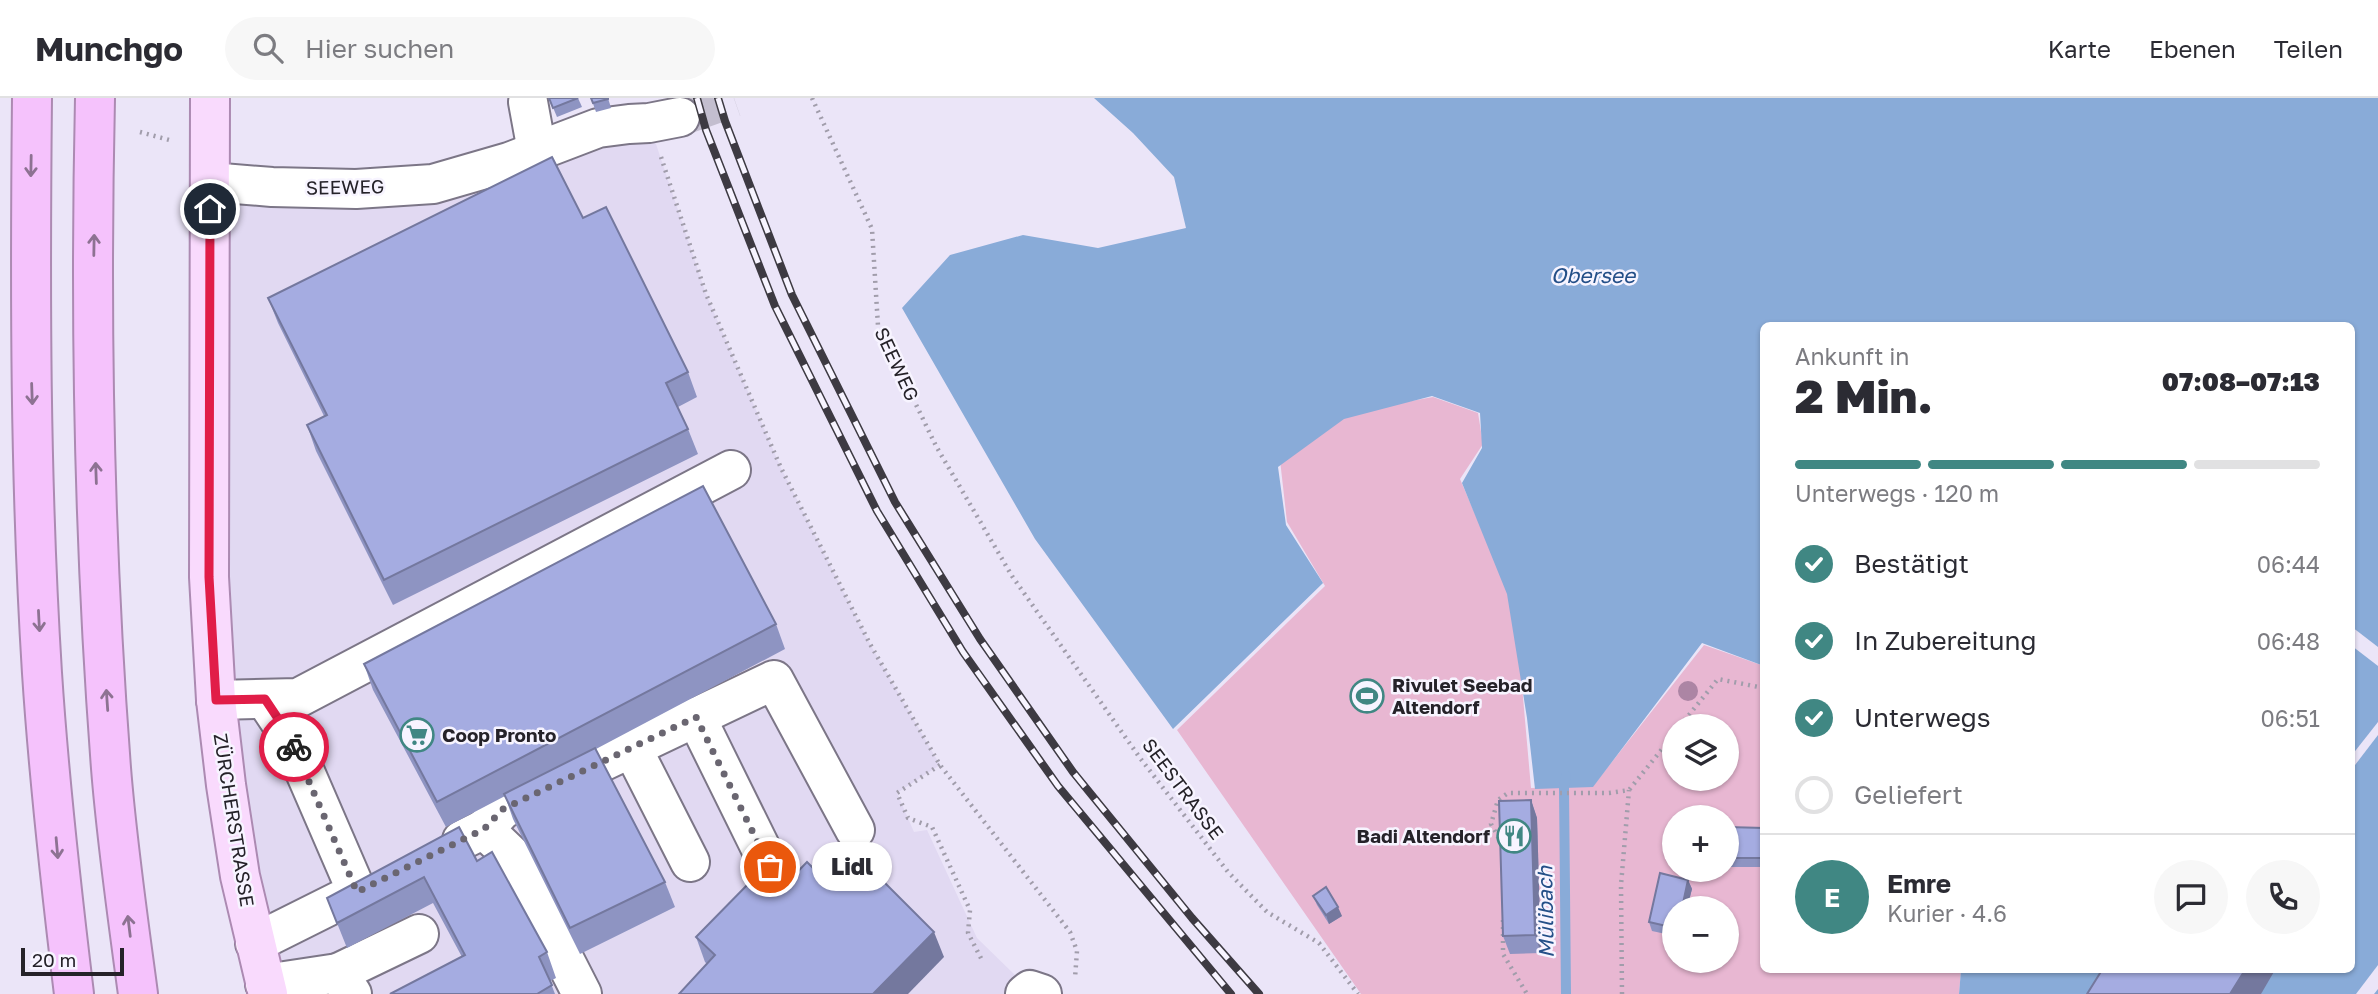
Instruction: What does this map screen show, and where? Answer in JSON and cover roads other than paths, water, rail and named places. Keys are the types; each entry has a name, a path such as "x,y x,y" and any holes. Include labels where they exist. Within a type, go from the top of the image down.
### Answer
{"highway":[{"path":"32,98 30,338 36,565 50,779 74,994"},
{"path":"95,98 93,318 102,624 111,771 138,994"}],"main road":[{"name":"ZÜRCHERSTRASSE","path":"210,98 209,577 216,700 240,876 266,989"}],"street":[{"path":"528,102 537,152"},
{"name":"SEEWEG","path":"210,182 356,189 432,184 537,152 598,128 665,120"},
{"path":"216,700 298,698 732,470"},
{"path":"426,858 484,829 503,809 774,680 855,830"},
{"path":"265,699 289,735 357,892"},
{"path":"696,717 770,867"},
{"path":"632,748 690,862"},
{"path":"484,829 511,855 582,994"},
{"path":"256,943 391,875"},
{"path":"266,989 345,983 419,934"},
{"path":"1025,994 1030,990 1053,987"}],"water":[{"name":"Obersee","path":"1094,98 2378,98 2378,994 1959,994 1961,973 2355,973 2355,322 1760,322 1760,665 1702,643 1593,787 1535,789 1527,718 1507,594 1462,483 1482,448 1480,413 1432,396 1344,419 1278,467 1286,525 1323,583 1173,729 1035,539 902,308 950,255 1023,235 1098,248 1186,228 1174,177 1133,133"}],"waterway":[{"name":"Mülibach","path":"1566,776 1566,994"}],"tunnel":[{"path":"680,117 734,98"}],"railway":[{"path":"697,98 706,130 775,306 877,511 963,652 1058,786 1231,994"},
{"path":"718,98 792,295 895,502 980,639 1073,772 1192,918 1259,994"}],"place":[{"name":"Rivulet Seebad Altendorf","path":"1367,696"},
{"name":"Coop Pronto","path":"417,735"},
{"name":"Badi Altendorf","path":"1514,836"},
{"name":"Lidl","path":"770,867"}]}
